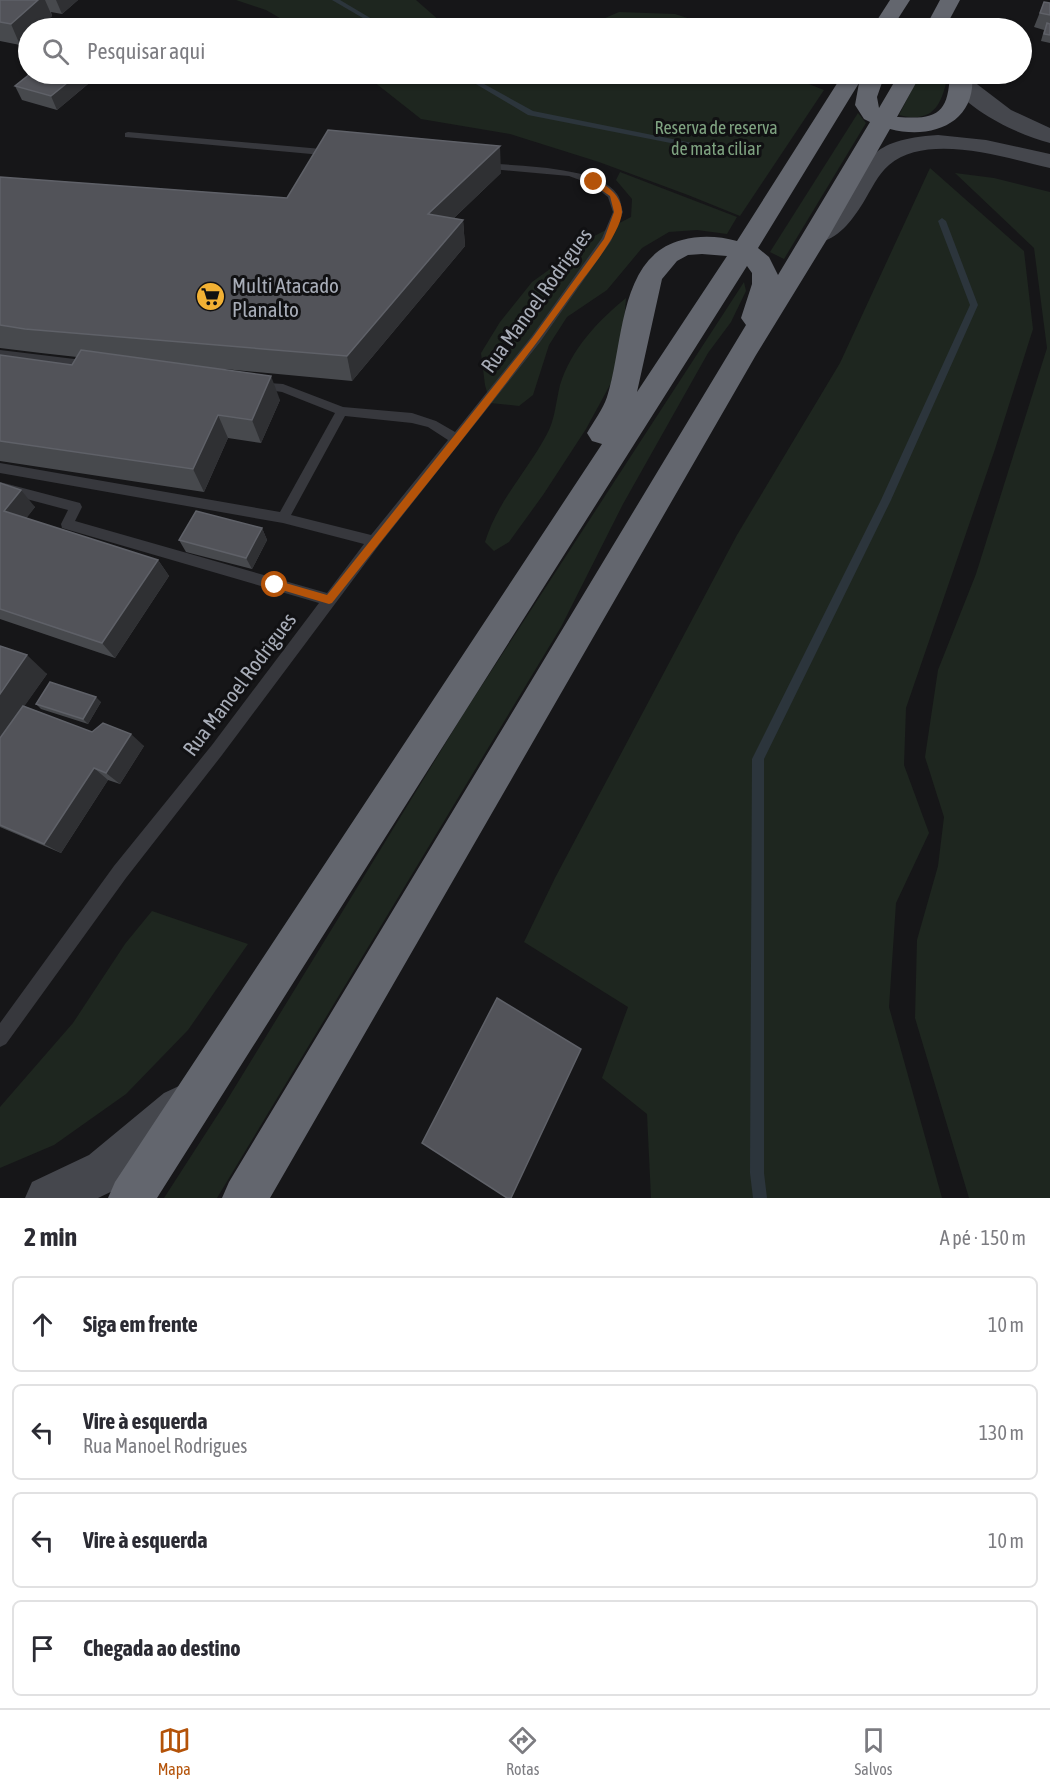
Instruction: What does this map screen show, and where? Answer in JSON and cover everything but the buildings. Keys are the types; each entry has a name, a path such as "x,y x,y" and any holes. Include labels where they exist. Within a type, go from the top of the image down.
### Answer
{"highway":[{"path":"889,18 901,0"},
{"path":"895,18 901,0"},
{"path":"940,18 950,0"},
{"path":"131,1198 848,84"},
{"path":"870,84 866,96 866,105 871,112 884,119 917,126 939,121 950,114 960,99 961,84"},
{"path":"245,1198 904,84"},
{"path":"557,536 557,511 621,399 646,285 652,270 664,258 679,249 703,244 742,251 759,261 765,272 766,283 746,348"}],"street":[{"path":"967,84 987,105 1027,129 1050,136"},
{"path":"816,236 831,230 881,159 910,143 932,141 960,144 1050,161"},
{"path":"48,1198 105,1171 203,1087"}],"lane":[{"path":"128,135 343,154"},
{"name":"Rua Manoel Rodrigues","path":"0,1038 120,872 589,268 607,239 618,212 613,195 594,182 570,174 474,165"},
{"path":"0,354 106,367"},
{"path":"248,383 283,388 342,411 412,418 432,424 457,439"},
{"path":"283,518 342,411"},
{"path":"0,468 283,518 375,541"},
{"path":"0,487 76,507 67,524 329,600"}],"green space":[{"path":"236,0 416,0 437,18 280,18 266,10"},
{"path":"619,12 675,14 687,18 605,18"},
{"name":"Reserva de reserva de mata ciliar","path":"377,84 809,84 824,90 740,216 599,162 510,134 421,119"},
{"path":"915,84 946,84 939,103 928,114 921,117 899,115"},
{"path":"858,113 866,123 784,259 770,252"},
{"path":"930,168 1024,251 1033,329 995,449 906,708 904,765 929,833 896,903 889,1007 942,1198 651,1198 647,1114 602,1078 628,1007 524,942 555,878 737,535 840,363"},
{"path":"620,172 737,217 727,234 697,230 669,232 642,248 607,290 567,317 549,345 533,395 519,406 490,403 481,353 500,322 532,282 557,264 575,246 631,217 632,199 616,180"},
{"path":"955,173 994,178 1050,192 1050,1198 969,1198 915,1018 917,940 938,866 944,817 925,757 938,670 976,574 1047,348 1034,248"},
{"path":"744,282 746,291 731,322 708,353 623,504 561,627 217,1198 164,1198 224,1105 464,713"},
{"path":"626,298 623,334 611,383 586,429 543,495 509,542 494,551 485,542 491,527 505,499 550,429 560,385 571,359 596,326"},
{"path":"152,911 248,944 188,1030 126,1094 54,1145 0,1168 0,1107 73,1023 125,944"}],"waterway":[{"path":"335,0 366,18"},
{"path":"480,84 531,113 742,155"},
{"path":"760,1198 757,1173 758,759 886,500 974,305 942,221"}],"place":[{"name":"Multi Atacado Planalto","path":"211,297"}],"route":[{"path":"275,585 329,600 457,439 536,339 589,268 607,239 618,212 613,195 594,182"}]}
